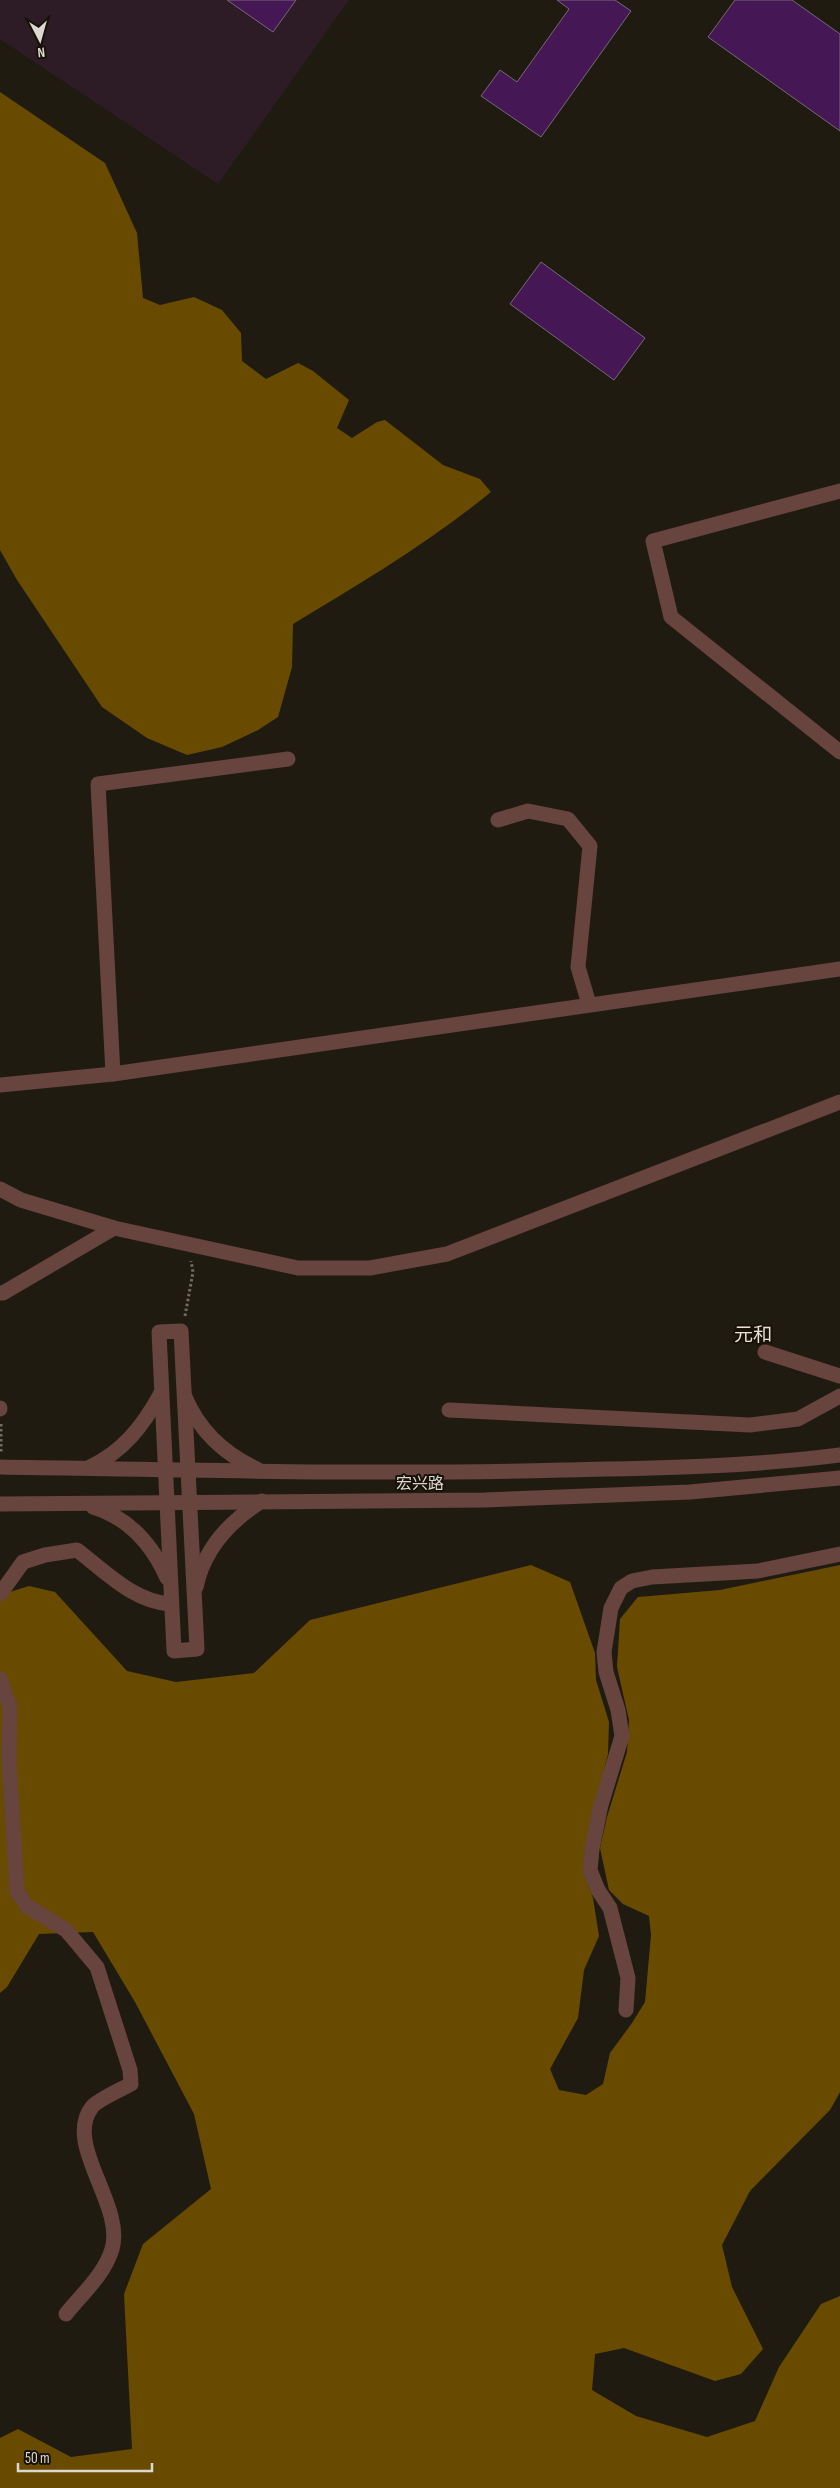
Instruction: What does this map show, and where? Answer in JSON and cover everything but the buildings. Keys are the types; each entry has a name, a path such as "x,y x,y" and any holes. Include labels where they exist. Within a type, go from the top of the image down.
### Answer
{"street":[{"path":"840,491 653,541 672,617 840,752"},
{"path":"114,1074 98,784 288,758"},
{"path":"498,820 528,812 568,819 590,846 578,967 589,1004"},
{"path":"0,1085 114,1074 840,969"},
{"path":"0,1189 21,1200 114,1228 298,1268 370,1268 447,1254 840,1102"},
{"path":"1,1294 114,1228"},
{"path":"180,1331 182,1391 196,1649 174,1651 159,1332 180,1331"},
{"path":"765,1352 840,1376"},
{"path":"86,1469 112,1455 135,1434 146,1421 161,1391"},
{"path":"182,1391 196,1418 215,1442 244,1463 260,1471"},
{"path":"449,1410 750,1426 798,1419 840,1396"},
{"name":"宏兴路","path":"1,1467 165,1472 187,1470 452,1473 685,1467 840,1455"},
{"name":"宏兴路","path":"0,1504 485,1500 690,1492 840,1478"},
{"path":"193,1598 201,1570 214,1544 236,1520 262,1501"},
{"path":"84,1504 117,1517 145,1540 161,1565 171,1599"},
{"path":"0,1594 23,1562 45,1554 77,1550 138,1596 155,1604 171,1599"},
{"path":"626,2010 628,1978 610,1908 598,1890 590,1870 592,1848 601,1804 622,1736 618,1710 606,1672 604,1652 611,1608 621,1588 632,1580 758,1570 840,1554"},
{"path":"0,1679 10,1706 9,1760 17,1892 26,1906 66,1930 97,1967 130,2070 131,2084 92,2106 85,2124 86,2150 114,2220 113,2248 105,2267 66,2314"}],"path":[{"path":"180,1331 190,1300 193,1272 189,1244"},
{"path":"0,1408 1,1467"}],"shaded area":[{"path":"0,0 349,0 218,184 0,39"},
{"path":"0,92 105,163 137,233 143,298 160,305 194,297 222,310 241,333 242,361 266,379 298,363 313,371 349,400 337,428 352,438 377,422 385,420 443,465 480,479 491,492 419,545 293,624 292,667 278,717 258,730 222,747 187,755 147,738 102,707 17,580 0,550"},
{"path":"531,1565 570,1582 595,1653 596,1680 609,1722 608,1754 585,1848 583,1871 593,1898 599,1936 584,1970 578,2018 550,2069 559,2090 586,2095 603,2084 610,2053 645,2002 651,1935 649,1916 623,1904 609,1890 600,1848 607,1817 627,1752 629,1720 617,1667 620,1619 638,1597 720,1590 840,1565 840,2092 830,2110 750,2191 722,2245 732,2287 763,2349 741,2374 715,2381 624,2348 595,2354 592,2390 636,2416 707,2437 755,2421 779,2367 821,2304 840,2296 840,2488 0,2488 0,2438 18,2429 71,2457 132,2449 124,2294 143,2244 211,2189 194,2114 135,2002 93,1932 39,1934 7,1987 0,1993 0,1595 29,1586 55,1592 127,1671 176,1682 254,1673 310,1620"}],"district":[{"name":"元和","path":"753,1334"}]}
